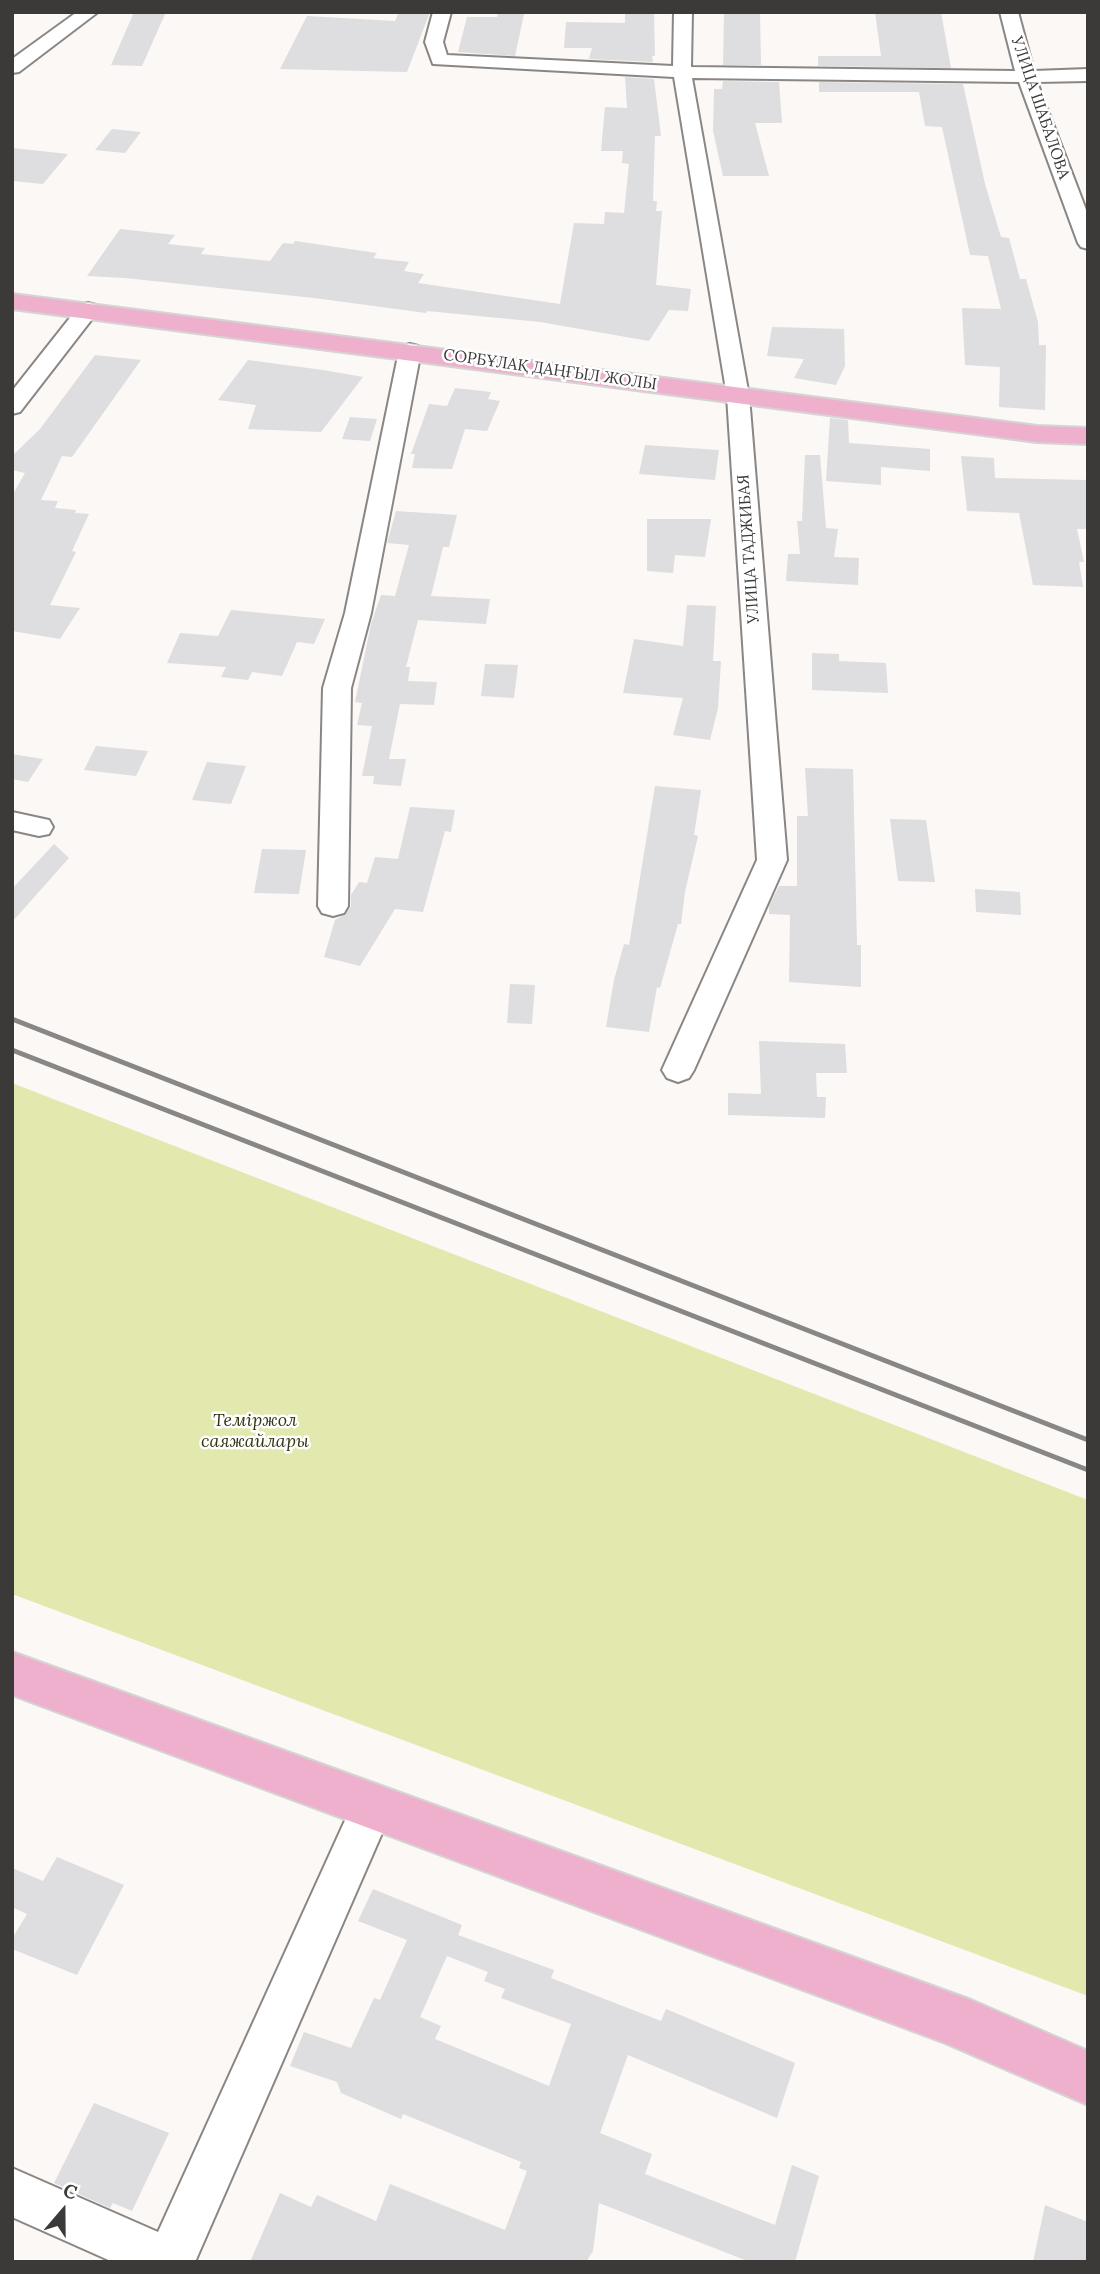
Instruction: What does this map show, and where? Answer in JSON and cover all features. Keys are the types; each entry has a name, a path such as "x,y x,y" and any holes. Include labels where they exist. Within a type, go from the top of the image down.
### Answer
{"main road":[{"name":"СОРБҰЛАҚ ДАҢҒЫЛ ЖОЛЫ","path":"12,300 1037,434 1088,436"},
{"path":"12,1673 372,1808 952,2019 1088,2078"}],"street":[{"path":"12,68 89,12"},
{"path":"442,12 434,42 439,60 682,72 1026,77 1088,75"},
{"name":"УЛИЦА ТАДЖИБАЯ","path":"678,1070 772,860 738,396 682,72 682,12"},
{"name":"УЛИЦА ШАБАЛОВА","path":"1009,12 1026,77 1088,243"},
{"path":"12,407 88,310"},
{"path":"333,906 337,688 358,613 410,351"},
{"path":"12,2192 170,2262 372,1808"}],"green space":[{"name":"Теміржол саяжайлары","path":"12,1083 1088,1500 1088,1996 12,1594"}],"building":[{"path":"134,12 166,12 142,66 111,65"},
{"path":"399,12 430,12 407,72 280,69 307,16 395,21"},
{"path":"625,12 654,12 653,62 589,59 592,48 564,48 566,22 625,23"},
{"path":"875,12 941,12 951,68 818,66 818,56 881,56"},
{"path":"724,13 760,14 761,65 723,65"},
{"path":"498,14 524,14 515,56 458,52 467,17 497,17"},
{"path":"625,77 654,79 661,136 655,136 653,201 657,201 656,211 662,211 656,285 691,289 688,311 669,310 649,341 540,322 426,313 314,298 87,276 120,229 175,235 168,244 205,248 201,254 270,261 283,243 293,244 295,241 377,253 373,258 409,262 404,271 424,274 418,283 560,304 574,223 604,224 605,212 624,213 629,164 622,163 623,151 601,151 605,107 627,108"},
{"path":"723,81 779,82 782,123 755,123 769,176 723,176 713,131 714,89 722,89"},
{"path":"819,82 963,84 985,184 1001,237 1009,238 1020,279 1026,279 1038,322 1039,345 1046,345 1045,410 999,407 1000,367 965,365 962,308 1001,309 988,256 970,255 942,127 925,126 919,92 819,92"},
{"path":"112,129 141,132 125,153 95,150"},
{"path":"12,148 68,154 43,184 12,181"},
{"path":"772,327 844,329 845,366 836,385 794,378 804,359 767,356"},
{"path":"95,355 141,360 72,457 62,456 41,500 58,501 55,508 89,514 72,551 76,552 50,605 80,608 60,639 12,631 12,496 25,473 12,470 12,456 40,429"},
{"path":"248,360 363,377 321,432 248,429 256,405 218,400"},
{"path":"455,388 491,392 488,399 500,401 487,431 465,429 452,469 412,468 415,454 411,454 429,404 447,406"},
{"path":"350,417 377,419 370,441 342,439"},
{"path":"830,418 848,420 849,443 930,449 930,471 881,467 881,485 826,481"},
{"path":"645,445 719,450 715,480 639,474"},
{"path":"805,455 820,455 826,528 838,529 834,557 859,558 858,585 786,581 788,554 800,554 797,521 802,521"},
{"path":"961,456 994,458 995,478 1088,480 1088,529 1077,529 1084,562 1079,562 1083,587 1033,585 1019,513 967,511"},
{"path":"396,511 457,515 449,547 443,547 431,596 490,599 486,624 418,620 406,667 410,667 408,681 437,682 434,705 400,704 389,759 406,759 401,786 373,784 374,776 362,776 372,726 357,725 362,703 355,702 371,624 381,595 395,596 409,545 387,543"},
{"path":"647,519 711,519 705,557 675,555 673,573 647,571"},
{"path":"687,605 716,606 713,661 721,661 718,708 710,740 673,735 683,698 623,693 634,639 683,646"},
{"path":"231,610 325,619 314,644 297,642 282,676 252,672 248,680 221,677 226,667 167,663 180,633 218,636"},
{"path":"812,653 839,654 839,661 886,663 888,693 812,690"},
{"path":"485,664 518,665 514,698 481,696"},
{"path":"96,746 148,751 136,776 84,770"},
{"path":"12,754 43,759 28,782 12,779"},
{"path":"207,762 246,766 231,804 192,800"},
{"path":"805,768 853,769 857,945 861,945 861,987 789,982 790,915 769,914 769,906 779,886 797,886 797,816 808,816"},
{"path":"655,786 701,790 694,835 698,836 685,892 681,924 678,924 660,988 657,987 649,1032 606,1027 614,980 624,944 629,945"},
{"path":"410,807 455,810 451,832 445,831 423,912 395,909 360,966 324,957 335,920 346,914 351,906 351,895 359,882 367,883 375,857 398,859"},
{"path":"890,819 926,820 935,882 898,881"},
{"path":"54,844 69,858 12,922 12,889"},
{"path":"262,849 306,850 299,894 254,893"},
{"path":"975,889 1020,892 1021,915 976,912"},
{"path":"510,984 535,985 532,1024 507,1023"},
{"path":"759,1041 845,1044 847,1073 816,1073 817,1097 826,1097 825,1118 728,1115 728,1093 761,1094"},
{"path":"57,1857 124,1885 77,1975 12,1949 12,1939 27,1914 12,1907 12,1868 43,1881"},
{"path":"373,1889 462,1925 458,1935 554,1970 551,1978 661,2021 666,2009 795,2063 777,2118 628,2055 600,2133 652,2154 645,2174 775,2225 792,2165 819,2176 795,2262 750,2262 599,2203 593,2251 586,2262 250,2262 280,2193 311,2207 317,2195 376,2221 390,2184 505,2230 527,2171 519,2168 521,2162 403,2114 401,2119 341,2093 337,2082 290,2066 304,2032 351,2048 374,1998 380,2000 407,1940 358,1921","holes":["447,1956 488,1972 484,1981 505,1989 501,1998 571,2024 549,2086 435,2039 441,2026 420,2017"]},
{"path":"94,2103 169,2133 132,2211 113,2203 110,2208 54,2183"},
{"path":"1045,2205 1088,2222 1088,2262 1033,2262"}],"railway":[{"path":"12,1019 1088,1440"},
{"path":"12,1050 1088,1470"}]}
